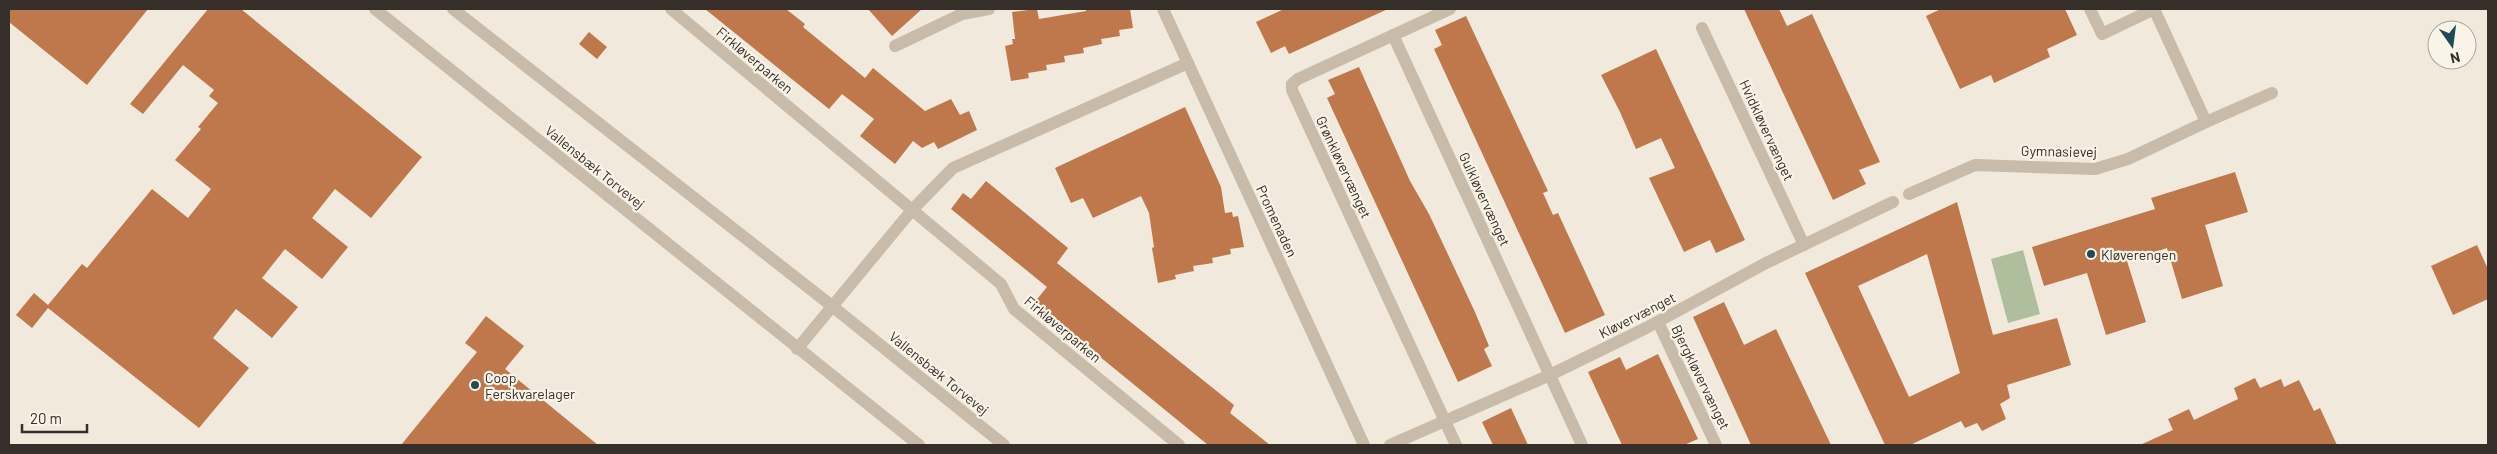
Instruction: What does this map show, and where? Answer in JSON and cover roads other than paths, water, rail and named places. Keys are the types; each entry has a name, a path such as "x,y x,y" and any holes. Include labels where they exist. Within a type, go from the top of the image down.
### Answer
{"street":[{"name":"Vallensbæk Torvevej","path":"375,9 918,445"},
{"name":"Vallensbæk Torvevej","path":"453,9 832,306 1004,445"},
{"name":"Firkløverparken","path":"671,9 1001,284 1014,309 1178,445"},
{"path":"895,46 962,14 989,9"},
{"name":"Promenaden","path":"1163,9 1364,445"},
{"name":"Grønkløvervænget","path":"1445,421 1292,90 1292,84 1298,79 1450,9"},
{"path":"2090,9 2102,34 2154,9 2206,122"},
{"name":"Hvidkløvervænget","path":"1702,28 1804,246"},
{"name":"Gulkløvervænget","path":"1393,35 1582,445"},
{"path":"797,349 912,210 953,168 1188,63"},
{"name":"Gymnasievej","path":"1909,194 1975,165 2095,169 2128,159 2272,93"},
{"name":"Kløvervænget","path":"1390,445 1550,375 1658,322 1766,263 1892,202"},
{"name":"Bjergkløvervænget","path":"1658,322 1716,445"},
{"path":"1445,421 1456,445"}],"place":[{"name":"Kløverengen","path":"2091,254"},
{"name":"Coop Ferskvarelager","path":"475,385"}]}
